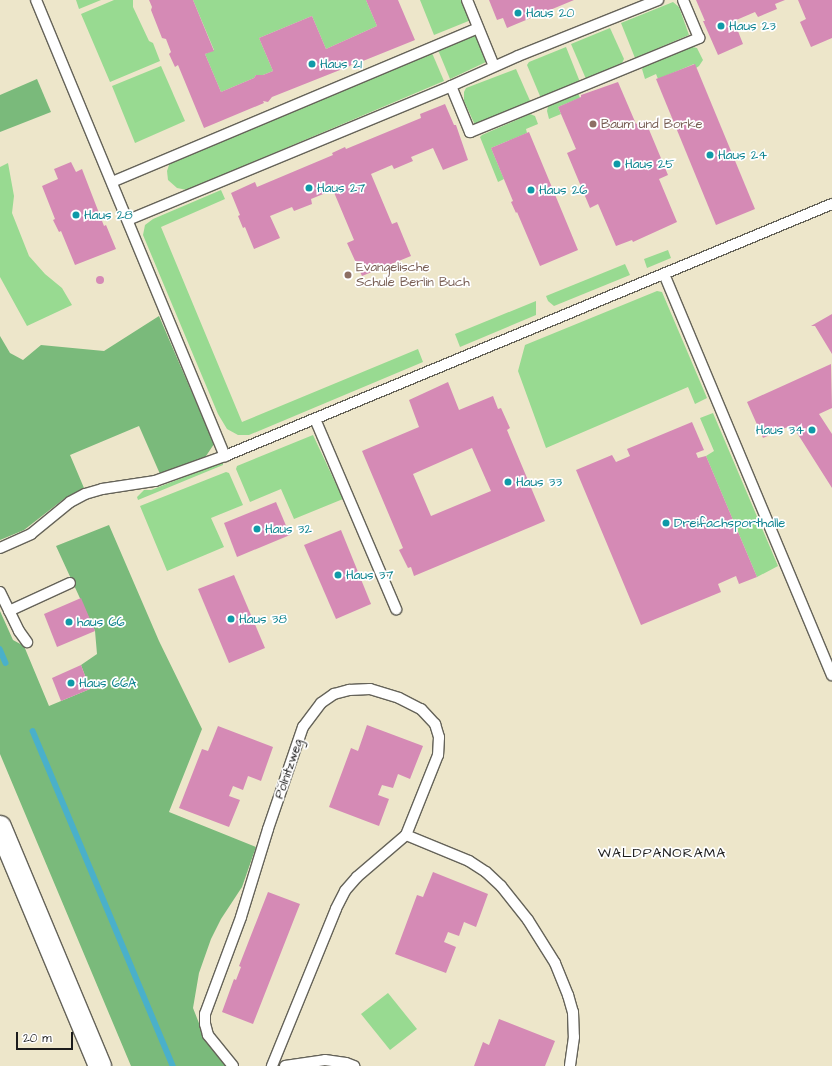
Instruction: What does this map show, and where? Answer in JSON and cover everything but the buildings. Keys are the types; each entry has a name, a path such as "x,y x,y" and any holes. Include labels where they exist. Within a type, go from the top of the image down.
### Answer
{"street":[{"path":"0,827 100,1066"}],"lane":[{"path":"36,0 225,456"},
{"path":"467,0 494,66"},
{"path":"128,220 451,86 633,4 658,0"},
{"path":"451,86 470,132 699,38 684,0"},
{"path":"112,182 478,28"},
{"path":"0,548 31,534 70,502 85,494 102,489 155,481 225,456 832,204"},
{"path":"664,274 832,675"},
{"path":"315,419 396,610"},
{"path":"9,610 70,583"},
{"path":"0,592 19,631 27,642"},
{"name":"Pölnitzweg","path":"233,1066 208,1035 205,1024 205,1014 241,917 268,829 303,727 321,702 334,694 349,690 370,689 399,698 421,709 435,724 439,737 438,756 406,835 357,877 345,891 336,909 272,1066"},
{"path":"406,835 463,858 486,872 501,886 528,920 555,963 573,1012 570,1066"},
{"path":"285,1066 325,1060 354,1066"}],"green space":[{"path":"76,0 101,0 79,9"},
{"path":"114,0 133,0 133,7 149,41 153,43 160,61 110,82 81,14"},
{"path":"193,0 366,0 377,26 326,49 312,16 259,38 273,71 263,75 256,75 254,78 221,92 205,54 214,50"},
{"path":"420,0 463,0 471,20 434,35"},
{"path":"673,2 679,7 689,35 635,58 621,23"},
{"path":"610,28 624,59 622,63 586,79 571,44"},
{"path":"474,35 477,37 486,62 450,79 438,50"},
{"path":"566,47 580,82 542,97 540,96 527,65 529,62"},
{"path":"692,47 697,48 703,60 699,66 696,68 694,64 658,79 656,74 645,79 642,69 644,66"},
{"path":"432,53 444,81 187,190 177,188 168,180 167,171 170,162"},
{"path":"161,66 185,121 135,143 112,86"},
{"path":"516,69 531,103 475,125 464,101 464,92 466,88"},
{"path":"37,79 51,112 0,132 0,95"},
{"path":"578,93 580,98 558,107 561,114 549,119 547,111 548,106"},
{"path":"530,114 535,116 538,124 526,129 527,133 491,148 504,179 498,182 480,137"},
{"path":"8,163 14,196 12,213 29,256 45,274 62,288 72,305 27,326 0,277 0,167"},
{"path":"221,190 225,199 161,227 242,422 418,349 423,362 249,435 238,435 227,429 218,414 143,235 145,225 153,219"},
{"path":"668,250 671,258 647,268 644,259"},
{"path":"625,264 630,275 554,306 548,301 546,296"},
{"path":"657,291 662,292 707,398 695,404 688,387 546,448 518,371 525,345"},
{"path":"536,301 536,315 460,347 455,334"},
{"path":"159,316 214,444 206,456 199,461 160,474 139,426 70,455 84,488 65,498 24,530 0,540 0,336 10,353 23,360 41,345 104,351"},
{"path":"713,413 778,566 757,577 706,456 714,451 700,418"},
{"path":"313,435 343,499 294,519 281,489 250,502 236,469 237,466"},
{"path":"223,462 223,465 138,500 137,497 144,490 151,490"},
{"path":"226,472 229,473 243,505 211,518 224,547 167,571 140,506"},
{"path":"109,525 159,641 202,729 169,812 256,847 242,887 221,919 211,939 199,973 193,1008 206,1041 227,1066 131,1066 0,754 0,611 13,640 24,646 49,706 90,689 81,665 97,654 95,631 56,546"},
{"path":"388,993 417,1029 390,1050 361,1014"}],"waterway":[{"path":"0,649 6,663"},
{"path":"33,731 173,1066"}],"place":[{"name":"Haus 20","path":"518,13"},
{"name":"Haus 23","path":"721,26"},
{"name":"Haus 21","path":"312,64"},
{"name":"Baum und Borke","path":"593,124"},
{"name":"Haus 24","path":"710,155"},
{"name":"Haus 25","path":"617,164"},
{"name":"Haus 27","path":"309,188"},
{"name":"Haus 26","path":"531,190"},
{"name":"Haus 28","path":"76,215"},
{"name":"Evangelische Schule Berlin Buch","path":"348,275"},
{"name":"Haus 34","path":"812,430"},
{"name":"Haus 33","path":"508,482"},
{"name":"Dreifachsporthalle","path":"666,523"},
{"name":"Haus 32","path":"257,529"},
{"name":"Haus 37","path":"338,575"},
{"name":"Haus 38","path":"231,619"},
{"name":"haus 66","path":"69,622"},
{"name":"Haus 66A","path":"71,683"}],"district":[{"name":"WALDPANORAMA","path":"662,853"}]}
